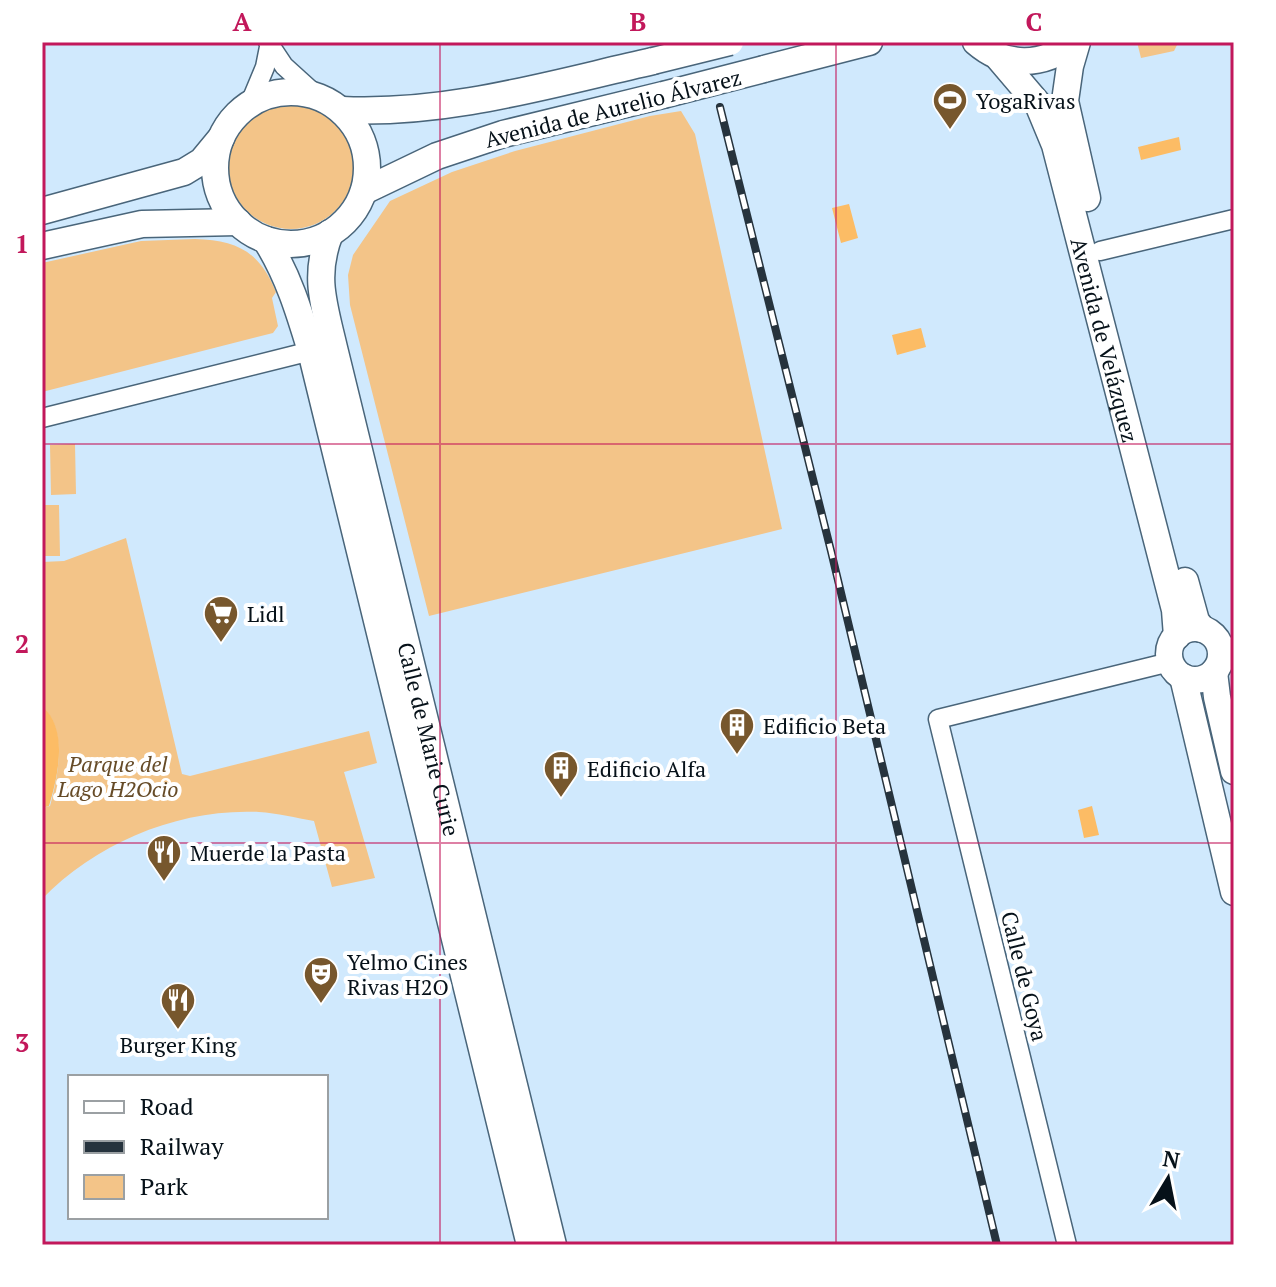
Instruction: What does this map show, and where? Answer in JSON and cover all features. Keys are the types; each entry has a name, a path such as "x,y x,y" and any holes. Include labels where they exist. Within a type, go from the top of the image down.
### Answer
{"street":[{"name":"Avenida de Aurelio Álvarez","path":"342,110 451,105 518,93 730,42"},
{"name":"Avenida de Aurelio Álvarez","path":"364,191 437,156 503,134 869,42"},
{"path":"955,42 1020,62 1042,60 1062,52 1075,42"},
{"name":"Avenida de Velázquez","path":"1075,42 1065,90 1066,113 1191,606 1190,632"},
{"path":"221,138 215,159 216,179 228,211 238,222 266,240 302,243 330,233 354,212 364,191 368,169 365,147 356,127 342,110 316,95 284,66 269,44"},
{"path":"250,103 265,67 269,44"},
{"name":"Avenida de Velázquez","path":"987,51 1038,104 1055,145 1175,610 1190,632"},
{"path":"42,211 136,188 184,172 202,161 232,120 250,103 273,94 295,91 316,95"},
{"path":"1100,251 1234,219"},
{"path":"42,246 142,224 238,222"},
{"name":"Calle de Marie Curie","path":"330,233 320,264 334,348 553,1245"},
{"name":"Calle de Marie Curie","path":"266,240 289,280 311,351 530,1245"},
{"path":"42,418 311,351"},
{"path":"1234,771 1217,697 1223,656 1214,637 1190,632 1170,645 1234,892"},
{"path":"1176,670 1196,680 1223,656"},
{"name":"Calle de Goya","path":"1067,1245 938,719 1176,670"}],"green space":[{"path":"1137,42 1178,43 1174,51 1141,58"},
{"path":"291,103 315,107 336,121 350,142 354,166 350,190 336,211 315,225 291,229 267,225 246,211 232,190 228,166 232,142 246,121 267,107"},
{"path":"681,111 695,134 782,529 429,616 350,305 348,275 353,255 390,201 452,172 515,151 650,116"},
{"path":"195,239 235,246 262,267 276,292 272,298 278,326 273,333 42,392 42,263 141,241"},
{"path":"75,444 76,494 51,495 50,445"},
{"path":"42,505 59,505 60,556 42,556"},
{"name":"Parque del Lago H2Ocio","path":"126,538 182,774 190,776 369,731 377,763 344,772 375,878 332,887 314,821 266,813 229,812 170,823 114,845 64,879 42,899 42,808 50,806 59,754 55,727 42,706 42,562 64,561"}],"shaded area":[{"path":"1179,137 1181,150 1141,160 1138,147"},
{"path":"849,204 858,238 841,243 832,208"},
{"path":"921,328 926,347 897,355 892,335"},
{"path":"42,706 56,727 59,753 49,806 42,808"},
{"path":"1092,806 1099,835 1084,838 1078,810"}],"railway":[{"path":"720,107 831,551 997,1245"}],"place":[{"name":"YogaRivas","path":"950,131"},
{"name":"Lidl","path":"221,644"},
{"name":"Edificio Beta","path":"737,756"},
{"name":"Edificio Alfa","path":"561,799"},
{"name":"Muerde la Pasta","path":"164,883"},
{"name":"Yelmo Cines Rivas H2O","path":"321,1005"},
{"name":"Burger King","path":"178,1031"}]}
